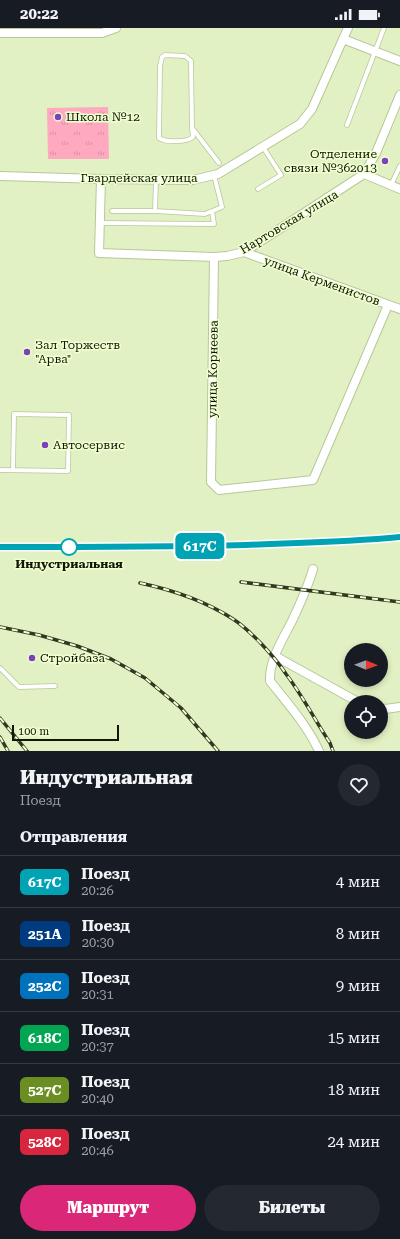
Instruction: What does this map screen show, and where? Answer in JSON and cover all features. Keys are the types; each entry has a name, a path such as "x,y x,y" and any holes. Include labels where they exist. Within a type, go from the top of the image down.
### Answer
{"street":[{"path":"0,33 102,33 116,28"},
{"name":"Гвардейская улица","path":"0,176 193,180 218,174 300,124 312,109 348,28"},
{"path":"343,39 400,60"},
{"name":"Нартовская улица","path":"101,179 100,253 214,257 244,252 364,174 376,153 400,95"},
{"path":"364,174 400,189"},
{"name":"улица Керменистов","path":"244,252 400,309"},
{"name":"улица Корнеева","path":"214,257 211,482 219,490 314,480 388,305"},
{"path":"313,569 301,601 275,656 270,674 270,681 312,736 318,751"},
{"path":"275,656 345,695"},
{"path":"388,709 400,707"}],"lane":[{"path":"347,125 384,28"},
{"path":"192,128 193,137 189,140 163,141 159,138 160,66 162,57 166,55 185,56 190,61 192,128 219,163"},
{"path":"258,189 281,174 263,146"},
{"path":"391,185 400,166"},
{"path":"112,211 156,211 205,214 222,207 214,175"},
{"path":"156,180 156,211"},
{"path":"100,222 214,224 212,211"},
{"path":"0,470 68,471 69,415 14,414 13,470"},
{"path":"0,668 19,687 55,686"}],"green space":[{"path":"108,107 109,159 48,159 47,108"}],"railway":[{"path":"0,547 159,547 255,545 400,537"},
{"path":"241,582 400,602"},
{"path":"140,583 165,589 200,602 233,619 247,630 269,652 292,682 330,743 333,751"},
{"path":"0,627 39,635 77,646 111,659 145,678 181,708 218,751"},
{"path":"0,718 27,751"},
{"path":"0,737 8,751"}],"train":[{"name":"617C","path":"0,547 164,547 372,540 400,537"}],"place":[{"name":"Школа №12","path":"58,117"},
{"name":"Отделение связи №362013","path":"385,161"},
{"name":"Зал Торжеств \"Арва\"","path":"27,352"},
{"name":"Автосервис","path":"45,445"},
{"name":"Индустриальная","path":"69,547"},
{"name":"Стройбаза","path":"32,658"}]}
